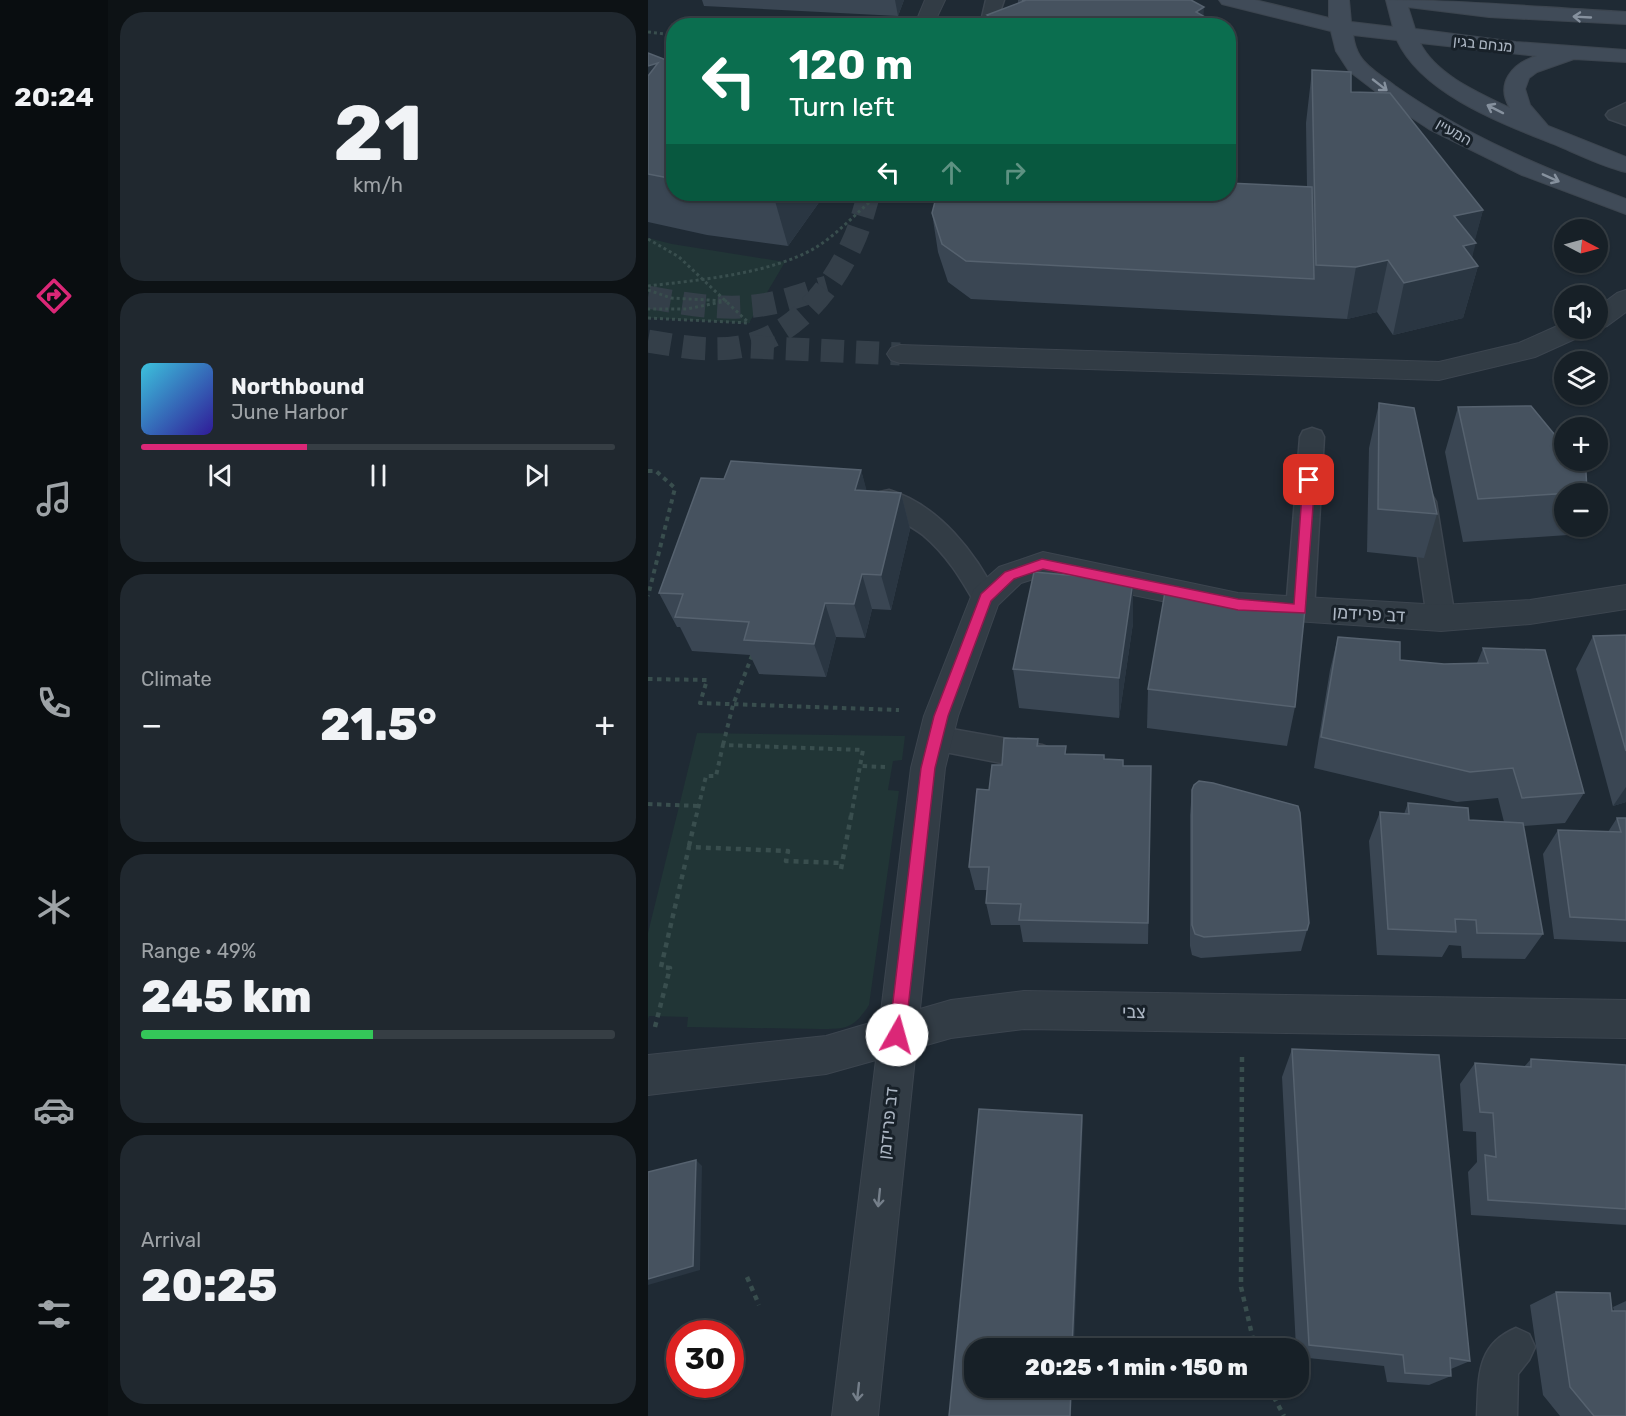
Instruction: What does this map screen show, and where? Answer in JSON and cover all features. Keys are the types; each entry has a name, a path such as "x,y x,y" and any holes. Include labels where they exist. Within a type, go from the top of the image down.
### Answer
{"street":[{"name":"המעיין","path":"1339,0 1345,45 1356,67 1400,100 1484,149 1566,185 1626,207"},
{"path":"1626,18 1489,11 1398,0 1405,35 1415,54 1443,80 1468,95 1542,130 1626,165"},
{"name":"מנחם בגין","path":"1230,1 1341,27 1626,56"},
{"path":"1230,1 1356,67"},
{"path":"1542,130 1532,122 1515,101 1513,88 1519,75 1530,65 1590,54"},
{"path":"1608,312 1626,299"},
{"path":"900,354 1439,371 1526,351 1554,338"},
{"name":"דב פרידמן","path":"855,1416 897,1035 935,741 985,598 1010,576 1042,564 1238,604 1441,618 1530,612 1626,597"},
{"name":"צבי","path":"648,1075 826,1055 951,1019 1024,1010 1626,1019"}],"lane":[{"path":"1626,109 1616,115 1626,119"},
{"path":"1300,610 1312,437"},
{"path":"1420,477 1441,618"},
{"path":"889,500 924,520 945,538 973,570 985,598"},
{"path":"935,741 1041,757 1056,771"},
{"path":"1497,1416 1499,1367 1516,1347"}],"path":[{"path":"648,32 666,34"},
{"path":"648,288 704,280 785,262 816,248 871,201"},
{"path":"648,239 679,257 749,323 648,318"},
{"path":"648,288 671,298 726,301"},
{"path":"648,309 687,309 726,301"},
{"path":"648,471 656,471 675,488 648,596"},
{"path":"653,1035 670,968 661,967 706,776 716,776 733,705 753,649"},
{"path":"648,680 707,680 700,703 893,710 935,741"},
{"path":"861,766 935,741"},
{"path":"723,745 863,750 841,869"},
{"path":"648,804 699,806"},
{"path":"689,846 788,851 786,861 842,863"},
{"path":"1243,1015 1241,1287 1253,1338"},
{"path":"747,1277 759,1305"},
{"path":"1274,1398 1284,1416"}],"green space":[{"path":"648,238 785,262 749,323 648,318"},
{"path":"697,733 905,736 902,760 893,761 888,790 899,791 869,1005 849,1026 821,1029 687,1027 688,1017 649,1016 648,1019 648,933"}],"building":[{"path":"1022,0 1191,0 1204,7 1196,12 1207,18 991,18 987,15 1024,1"},
{"path":"648,53 666,60 666,177 648,174 648,76 658,63 648,66"},
{"path":"1312,70 1351,72 1351,92 1390,93 1483,210 1454,216 1476,243 1463,246 1478,266 1404,283 1388,260 1356,267 1316,265"},
{"path":"1236,183 1312,187 1314,279 966,261 942,244 932,213 935,201 1236,201"},
{"path":"1379,403 1414,408 1437,514 1378,509"},
{"path":"1531,406 1554,434 1554,471 1585,471 1587,483 1554,483 1554,494 1478,499 1458,407"},
{"path":"731,461 861,470 855,490 901,493 881,575 862,574 854,604 825,603 814,644 744,640 749,622 675,617 683,594 659,593 701,478 724,479"},
{"path":"1034,572 1133,581 1119,678 1013,669"},
{"path":"1165,592 1305,609 1295,707 1148,689"},
{"path":"1626,635 1626,751 1593,636"},
{"path":"1338,637 1400,642 1400,660 1444,664 1488,663 1483,648 1545,650 1584,793 1522,798 1513,768 1470,772 1321,737"},
{"path":"1004,738 1038,739 1037,746 1066,746 1065,754 1104,755 1104,759 1123,760 1123,766 1151,766 1148,923 1019,920 1021,904 986,903 989,867 969,867 977,789 989,790 992,765 1002,765"},
{"path":"1199,781 1298,806 1309,923 1307,930 1204,937 1195,934 1192,925 1192,790"},
{"path":"1408,803 1468,808 1469,820 1523,823 1543,934 1477,933 1476,920 1455,919 1456,932 1388,929 1380,812 1409,814"},
{"path":"1617,818 1626,818 1626,920 1570,917 1558,830 1621,832"},
{"path":"1292,1049 1439,1055 1470,1361 1450,1358 1451,1376 1405,1373 1403,1355 1309,1345"},
{"path":"1531,1059 1626,1065 1626,1209 1488,1200 1485,1155 1496,1157 1493,1113 1480,1112 1475,1063 1531,1067"},
{"path":"979,1109 1082,1115 1072,1338 964,1338 964,1398 1071,1398 1070,1416 949,1416"},
{"path":"696,1160 693,1266 648,1279 648,1172"},
{"path":"1556,1292 1610,1293 1612,1311 1626,1311 1626,1416 1594,1416 1570,1387"}],"tunnel":[{"path":"827,287 844,260 860,224 867,201"},
{"path":"648,297 695,305 742,307 780,301 827,287"},
{"path":"648,341 716,349 759,342 793,322 827,287"},
{"path":"751,347 900,354"}],"route":[{"path":"897,1035 928,768 941,716 985,598 1010,576 1042,564 1238,604 1300,610 1309,480"}]}
